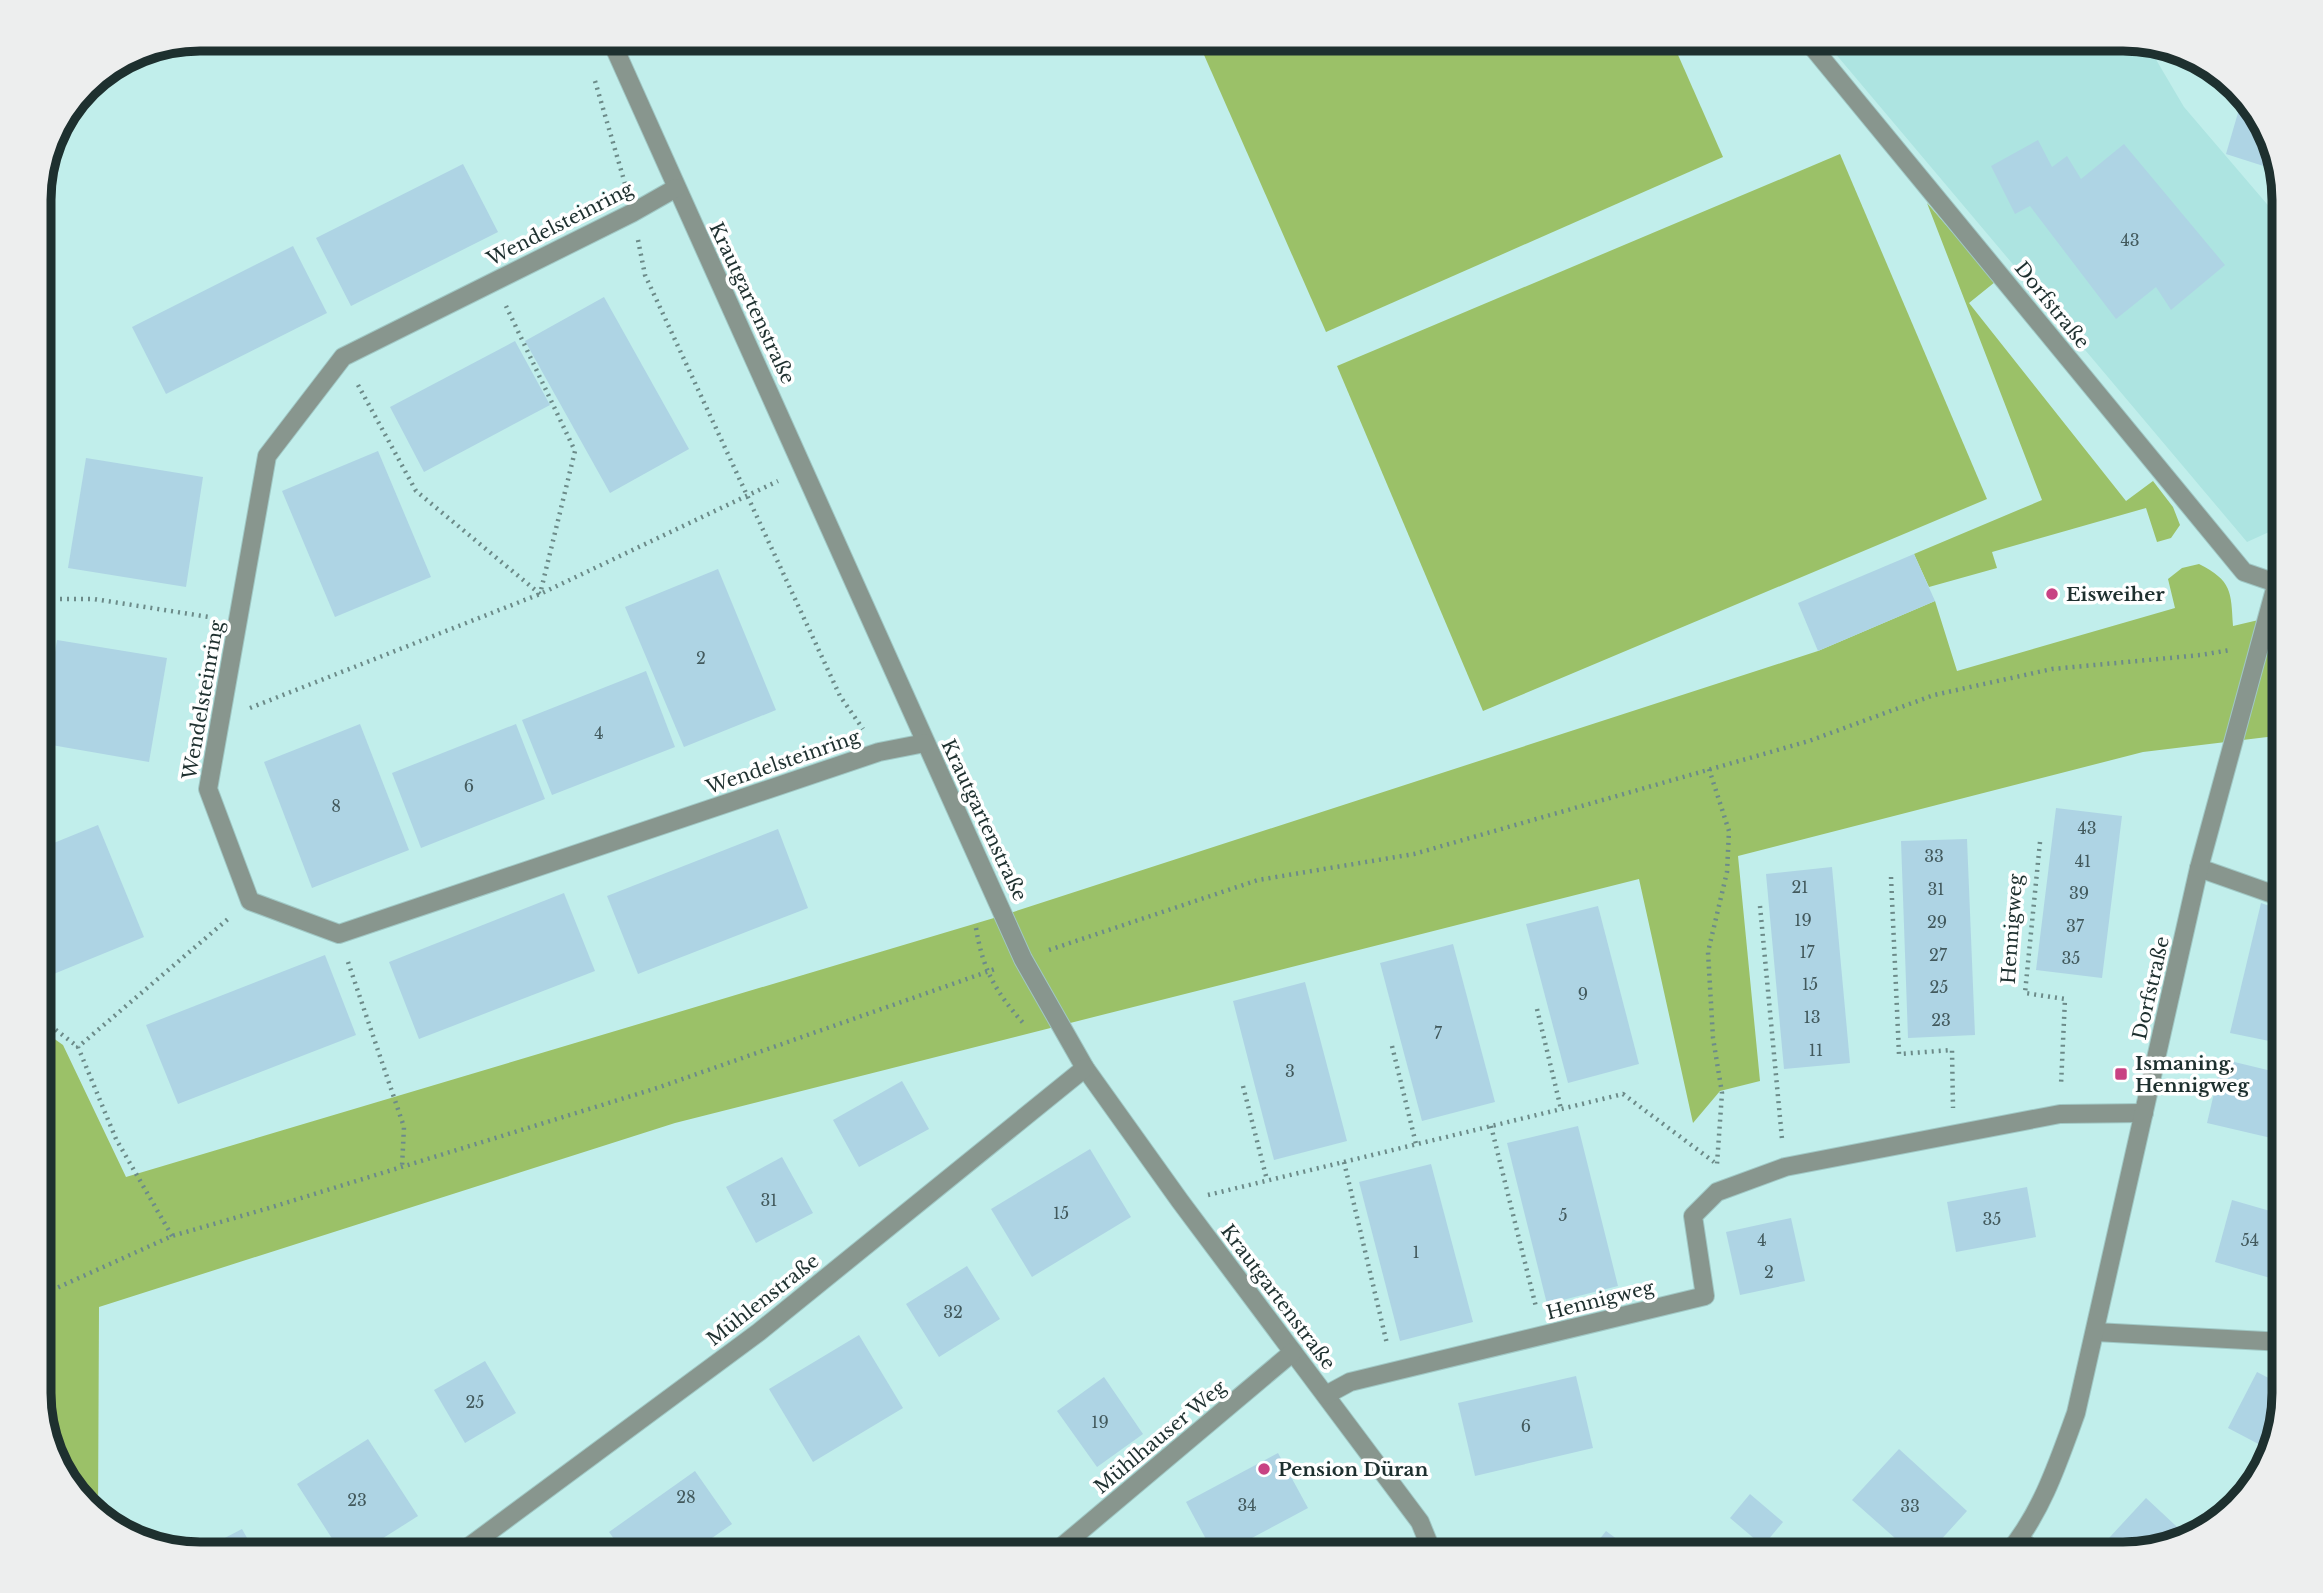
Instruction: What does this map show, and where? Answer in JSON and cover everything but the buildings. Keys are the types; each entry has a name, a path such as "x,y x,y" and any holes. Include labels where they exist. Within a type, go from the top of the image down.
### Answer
{"street":[{"name":"Krautgartenstraße","path":"616,51 1023,959 1085,1068 1180,1201 1420,1522 1428,1542"},
{"name":"Dorfstraße","path":"1816,51 2244,572 2272,582"},
{"name":"Wendelsteinring","path":"250,901 208,789 267,456 343,357 632,213 676,188"},
{"name":"Dorfstraße","path":"2018,1542 2053,1478 2076,1413 2199,868 2272,600"},
{"name":"Wendelsteinring","path":"339,934 878,752 925,743"},
{"path":"2199,868 2272,894"},
{"path":"250,901 339,934"},
{"name":"Mühlenstraße","path":"476,1542 759,1332 1085,1068"},
{"name":"Hennigweg","path":"1326,1395 1350,1382 1705,1296 1693,1216 1717,1192 1785,1167 2060,1114 2144,1113"},
{"path":"2095,1332 2272,1341"},
{"name":"Mühlhauser Weg","path":"1068,1542 1293,1352"},
{"path":"2020,1539 2023,1542"}],"path":[{"path":"593,73 632,213 645,275 840,696 878,752"},
{"path":"494,281 576,451 540,594"},
{"path":"343,357 416,491 540,594"},
{"path":"219,720 540,594 746,495 805,470"},
{"path":"51,600 94,599 238,622"},
{"path":"51,1291 172,1236 657,1088 1023,959 1258,880 1414,854 1809,741 1934,695 2052,669 2201,655 2262,644"},
{"path":"1709,769 1729,831 1727,872 1708,952 1713,1038 1722,1093 1717,1192"},
{"name":"Hennigweg","path":"2040,842 2025,993 2065,999 2060,1114"},
{"path":"1891,877 1899,1054 1952,1050 1954,1133"},
{"path":"78,1046 250,901"},
{"path":"1760,906 1785,1167"},
{"path":"975,921 980,955 986,972 1007,1005 1031,1032"},
{"path":"339,934 404,1127 402,1167"},
{"path":"1537,1009 1562,1109"},
{"path":"51,1026 78,1046 116,1139 172,1236"},
{"path":"1392,1046 1416,1144"},
{"path":"1243,1086 1267,1180"},
{"path":"1180,1201 1623,1094 1717,1164"},
{"name":"Hennigweg","path":"1491,1126 1536,1308"},
{"path":"1343,1162 1387,1346"}],"shaded area":[{"path":"2123,51 2153,54 2184,107 2272,210 2272,514 2269,532 2247,542 1834,52"}],"green space":[{"path":"1202,51 1676,51 1723,157 1326,332"},
{"path":"1840,154 1987,499 1483,711 1337,366"},
{"path":"1927,203 1995,282 1969,303 2126,501 2153,481 2173,507 2180,525 2171,538 2157,542 2146,508 1992,552 1997,568 1929,587 1914,554 2042,500"},
{"path":"2199,564 2224,582 2230,595 2233,626 2272,617 2272,736 2143,752 1738,856 1760,1081 1720,1091 1693,1123 1639,879 675,1123 99,1307 98,1501 82,1484 62,1450 51,1403 51,1036 63,1045 126,1177 1004,915 1818,651 1935,601 1957,671 2175,608 2168,579 2182,568"}],"place":[{"name":"Eisweiher","path":"2052,594"},
{"name":"Ismaning, Hennigweg","path":"2121,1074"},
{"name":"Pension Düran","path":"1264,1469"}]}
